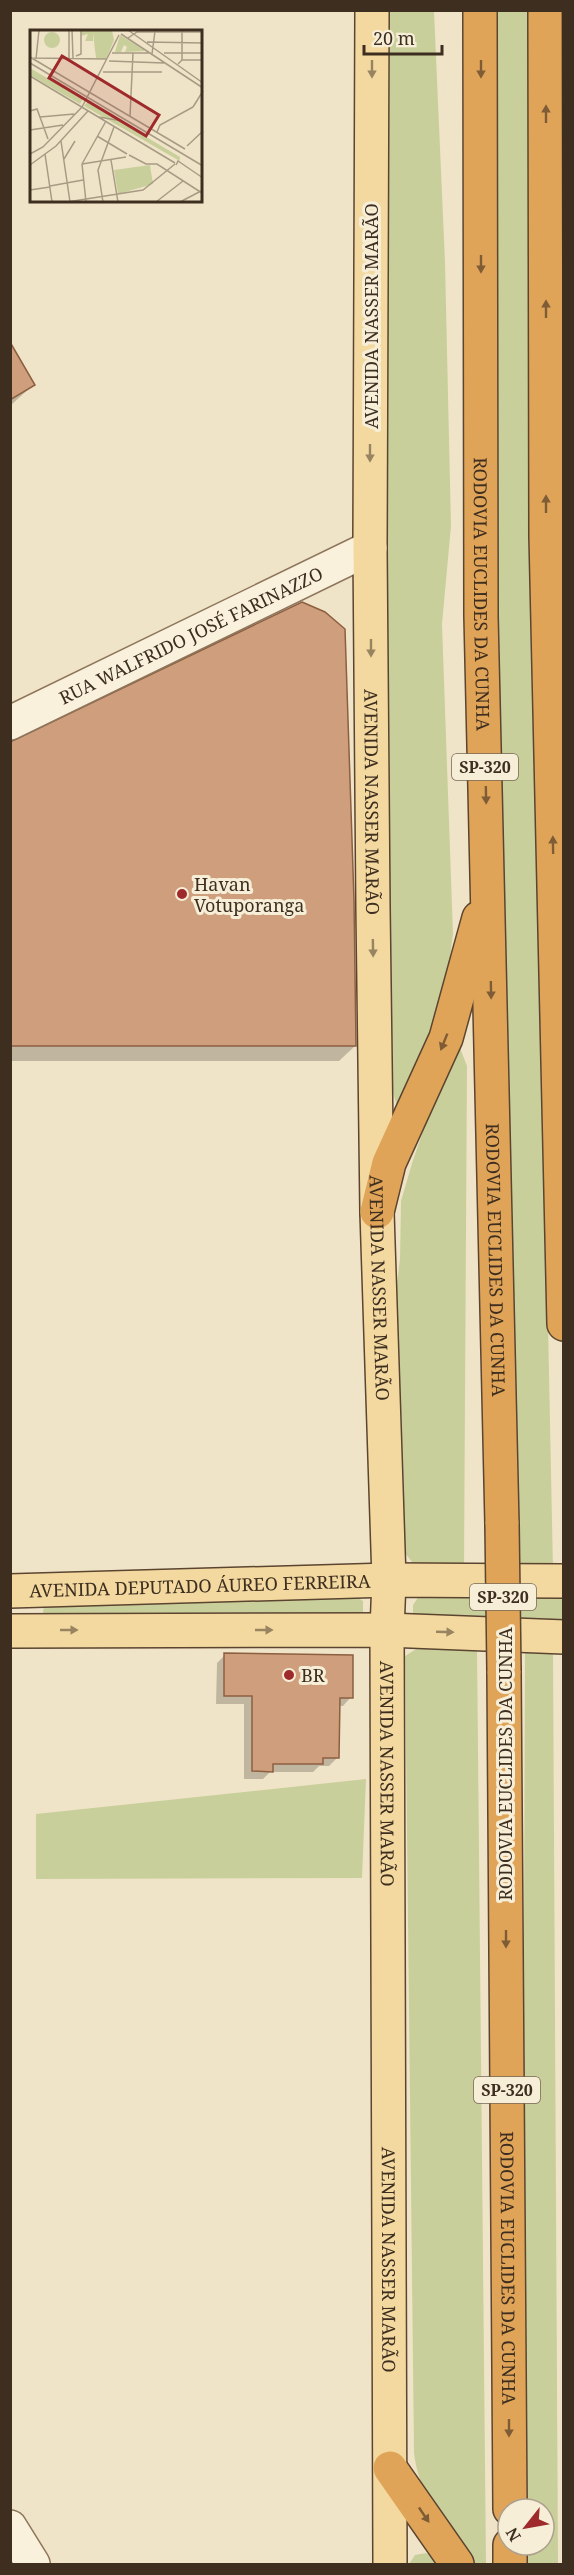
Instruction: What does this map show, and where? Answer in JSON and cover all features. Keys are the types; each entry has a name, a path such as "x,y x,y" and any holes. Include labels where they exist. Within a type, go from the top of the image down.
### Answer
{"highway":[{"name":"RODOVIA EUCLIDES DA CUNHA","path":"480,10 481,616 502,1524 510,2497"},
{"path":"546,10 546,537 564,1324"},
{"path":"546,537 564,642"},
{"path":"377,1212 389,1163 446,1038 488,885"},
{"path":"390,2468 457,2565"}],"main road":[{"name":"AVENIDA NASSER MARÃO","path":"372,10 370,548 377,1212 389,1580 387,1630 390,2565"},
{"name":"AVENIDA DEPUTADO ÁUREO FERREIRA","path":"22,1592 389,1580 564,1581"},
{"path":"22,1592 21,1631 387,1630 564,1637"}],"street":[{"name":"RUA WALFRIDO JOSÉ FARINAZZO","path":"10,723 370,548"},
{"path":"10,2527 33,2565"}],"green space":[{"path":"381,11 434,11 445,262 451,526 442,624 453,934 440,1033 398,1110 392,1089 385,977"},
{"path":"493,11 532,11 532,534 553,1570 520,1572 499,882"},
{"path":"460,1048 467,1066 464,1569 417,1568 405,1553 393,1315 400,1259 401,1201 451,1052"},
{"path":"355,1596 363,1601 363,1615 51,1622 43,1612 44,1604"},
{"path":"419,1596 563,1597 563,1622 418,1619 413,1613 413,1605"},
{"path":"477,1647 486,2564 465,2564 427,2497 414,2453 405,1656 418,1648"},
{"path":"525,1650 553,1652 558,2564 522,2564 522,2557 556,2557 556,2497 522,2497"},
{"path":"366,1779 362,1878 36,1879 36,1814"},
{"path":"426,2553 436,2559 439,2564 409,2564 415,2555"}],"building":[{"path":"10,342 35,385 10,400"},
{"name":"Havan Votuporanga","path":"302,602 325,612 345,629 354,900 356,1046 10,1046 10,742"},
{"name":"BR","path":"224,1653 353,1655 353,1698 340,1698 339,1758 323,1758 323,1764 273,1764 273,1772 252,1771 252,1696 224,1696"}],"place":[{"name":"Havan Votuporanga","path":"182,894"},
{"name":"BR","path":"289,1675"}]}
